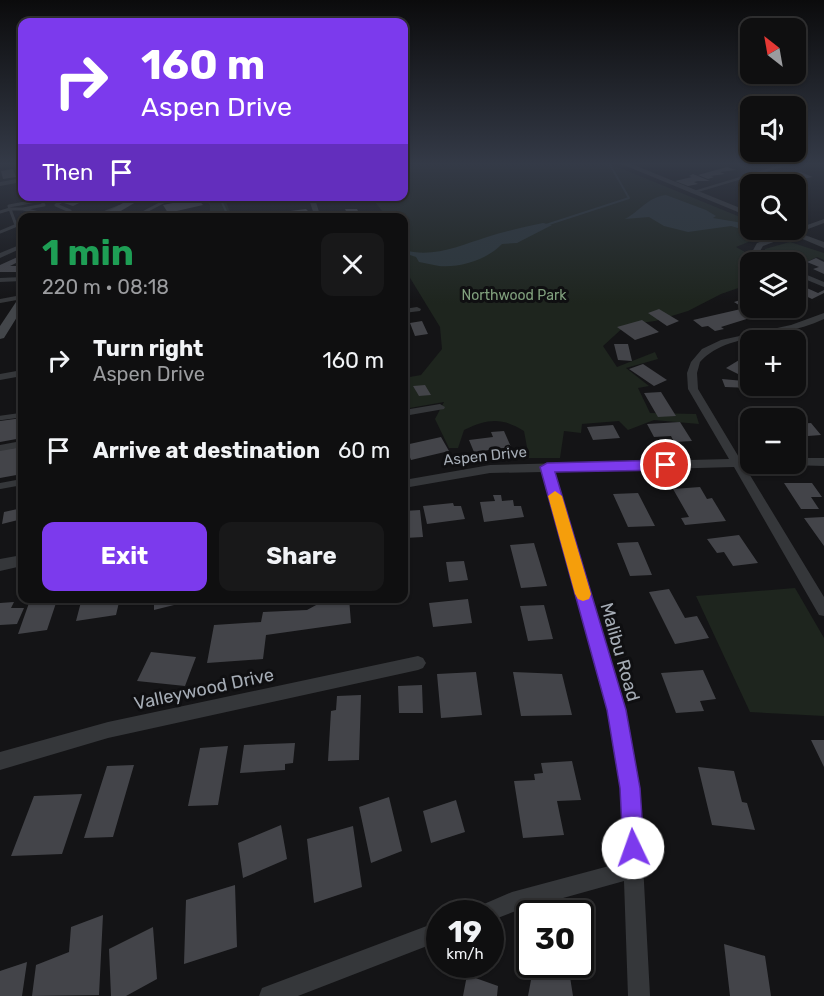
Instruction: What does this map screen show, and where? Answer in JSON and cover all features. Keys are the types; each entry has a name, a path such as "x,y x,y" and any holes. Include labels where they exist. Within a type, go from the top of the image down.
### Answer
{"main road":[{"path":"2,329 18,305"}],"street":[{"path":"806,226 824,221"},
{"path":"806,238 824,245"},
{"path":"756,252 760,244 769,240"},
{"path":"0,256 18,249"},
{"path":"806,277 824,285"},
{"path":"408,310 417,309"},
{"path":"824,316 804,324 725,342 709,349 696,360 692,372 693,389 824,610"},
{"path":"0,377 18,374"},
{"path":"408,412 440,407"},
{"path":"806,462 824,462"},
{"name":"Aspen Drive","path":"408,483 464,472 547,467 737,463"},
{"name":"Malibu Road","path":"547,467 617,710 630,788 639,996"},
{"path":"0,565 18,562"},
{"name":"Valleywood Drive","path":"0,761 108,730 418,663"},
{"path":"504,905 634,869"},
{"path":"270,996 294,992 426,937"}],"lane":[{"path":"0,232 16,225 10,209"},
{"path":"25,209 41,213"},
{"path":"0,280 18,279"},
{"path":"0,301 18,299"},
{"path":"0,418 18,416"},
{"path":"0,448 18,445"},
{"path":"0,486 18,483"}],"green space":[{"path":"210,209 229,209 230,213 210,213"},
{"name":"Northwood Park","path":"381,209 722,209 740,217 740,240 753,240 736,247 745,252 740,252 740,287 721,294 688,311 655,321 626,325 603,346 617,367 655,352 658,359 626,368 649,386 638,388 650,413 696,414 699,424 654,420 628,430 619,421 582,424 581,433 564,431 560,458 529,458 524,431 508,423 494,421 464,430 458,448 449,448 435,419 444,402 408,408 408,377 421,375 442,349 440,327 408,275 408,213 384,213"},
{"path":"790,242 824,253 824,260 817,257 806,262 806,252 767,252 765,249"},
{"path":"795,588 824,638 824,716 750,712 696,596"}],"shaded area":[{"path":"638,209 705,209 716,216 713,218 740,223 740,229 731,226 688,232 664,226 649,217 625,219"},
{"path":"543,223 552,225 517,243 502,244 482,258 465,264 436,266 419,262 416,257 408,254 408,251 425,253 446,250"}],"building":[{"path":"166,209 183,209 168,213"},
{"path":"302,209 309,212 306,213 275,213"},
{"path":"357,209 359,213 343,213 342,211"},
{"path":"18,257 18,262 10,266 18,266 18,272 0,272 0,265"},
{"path":"816,258 824,262 824,274 813,269 819,267 807,262"},
{"path":"806,288 818,293 824,290 824,293 812,299 806,296"},
{"path":"659,309 679,321 667,326 648,313"},
{"path":"740,309 740,318 750,318 715,331 708,326 702,327 693,320"},
{"path":"642,320 659,332 635,340 617,327"},
{"path":"422,321 428,334 415,336 410,323"},
{"path":"614,344 628,344 632,361 618,360"},
{"path":"740,359 740,375 726,368"},
{"path":"643,364 667,380 654,386 629,369"},
{"path":"722,379 740,381 740,388 725,387"},
{"path":"425,385 431,395 419,396 413,386"},
{"path":"661,392 676,416 658,417 644,393"},
{"path":"18,419 18,439 0,442 0,421"},
{"path":"680,422 692,441 674,442 671,436 654,437 647,424"},
{"path":"806,423 811,423 821,435 806,436"},
{"path":"613,425 620,438 593,440 587,427"},
{"path":"504,431 511,447 474,452 469,440 493,437 491,432"},
{"path":"441,437 449,451 411,460 408,444"},
{"path":"18,448 18,475 0,478 0,450"},
{"path":"784,483 812,483 822,497 811,497 819,509 801,509"},
{"path":"700,487 707,499 712,498 726,521 685,525 681,518 689,517 673,489"},
{"path":"638,493 655,526 628,527 613,494"},
{"path":"493,495 501,495 502,501 513,500 514,506 521,506 524,517 484,522 480,502 495,501"},
{"path":"453,503 454,506 461,506 465,519 427,524 423,506"},
{"path":"18,509 18,520 2,524 4,512"},
{"path":"420,510 423,537 408,538 408,511"},
{"path":"824,517 824,546 804,518"},
{"path":"739,535 758,563 733,566 724,552 717,553 707,539"},
{"path":"638,542 652,575 630,576 617,543"},
{"path":"534,543 547,586 521,588 510,545"},
{"path":"464,561 468,580 449,582 446,562"},
{"path":"669,589 685,618 697,616 709,638 675,644 649,592"},
{"path":"468,599 472,623 433,627 429,603"},
{"path":"14,602 11,608 24,608 17,624 0,625 0,603"},
{"path":"29,603 56,603 47,630 18,634"},
{"path":"81,603 119,603 116,615 76,621"},
{"path":"154,603 182,603 154,610"},
{"path":"320,603 349,603 351,623 266,635 263,659 207,663 214,625 261,622 263,612 307,610"},
{"path":"544,605 553,639 528,641 520,606"},
{"path":"151,652 196,657 185,686 137,681"},
{"path":"703,670 716,699 700,701 704,711 676,713 661,673"},
{"path":"476,672 482,715 441,718 437,674"},
{"path":"513,672 562,674 572,715 521,716"},
{"path":"422,685 423,713 399,713 398,686"},
{"path":"361,695 359,760 328,761 331,711 336,710 337,696"},
{"path":"811,740 824,740 824,767"},
{"path":"295,743 293,763 285,764 285,770 240,773 244,745"},
{"path":"228,746 218,805 188,806 200,748"},
{"path":"572,761 581,800 557,801 564,835 523,838 514,781 535,780 534,774 543,773 541,763"},
{"path":"134,765 113,837 84,838 107,766"},
{"path":"698,767 734,771 742,802 747,803 755,830 712,825"},
{"path":"82,794 62,854 11,856 34,796"},
{"path":"389,797 402,851 371,863 359,807"},
{"path":"456,800 465,832 431,843 423,811"},
{"path":"281,825 287,859 243,878 238,843"},
{"path":"353,826 362,887 314,903 307,839"},
{"path":"235,885 237,947 184,964 186,900"},
{"path":"103,915 99,995 32,996 36,965 69,952 71,927"},
{"path":"153,927 157,979 126,996 111,996 109,949"},
{"path":"724,944 765,956 771,996 730,996"},
{"path":"27,962 22,996 0,996 0,971"},
{"path":"466,978 475,978 498,986 497,996 463,996"},
{"path":"531,978 570,978 573,996 528,996"}],"waterway":[{"path":"546,225 594,209"}],"slow traffic":[{"path":"555,496 583,594"}],"route":[{"path":"633,848 630,788 617,710 547,467 666,465"}]}
